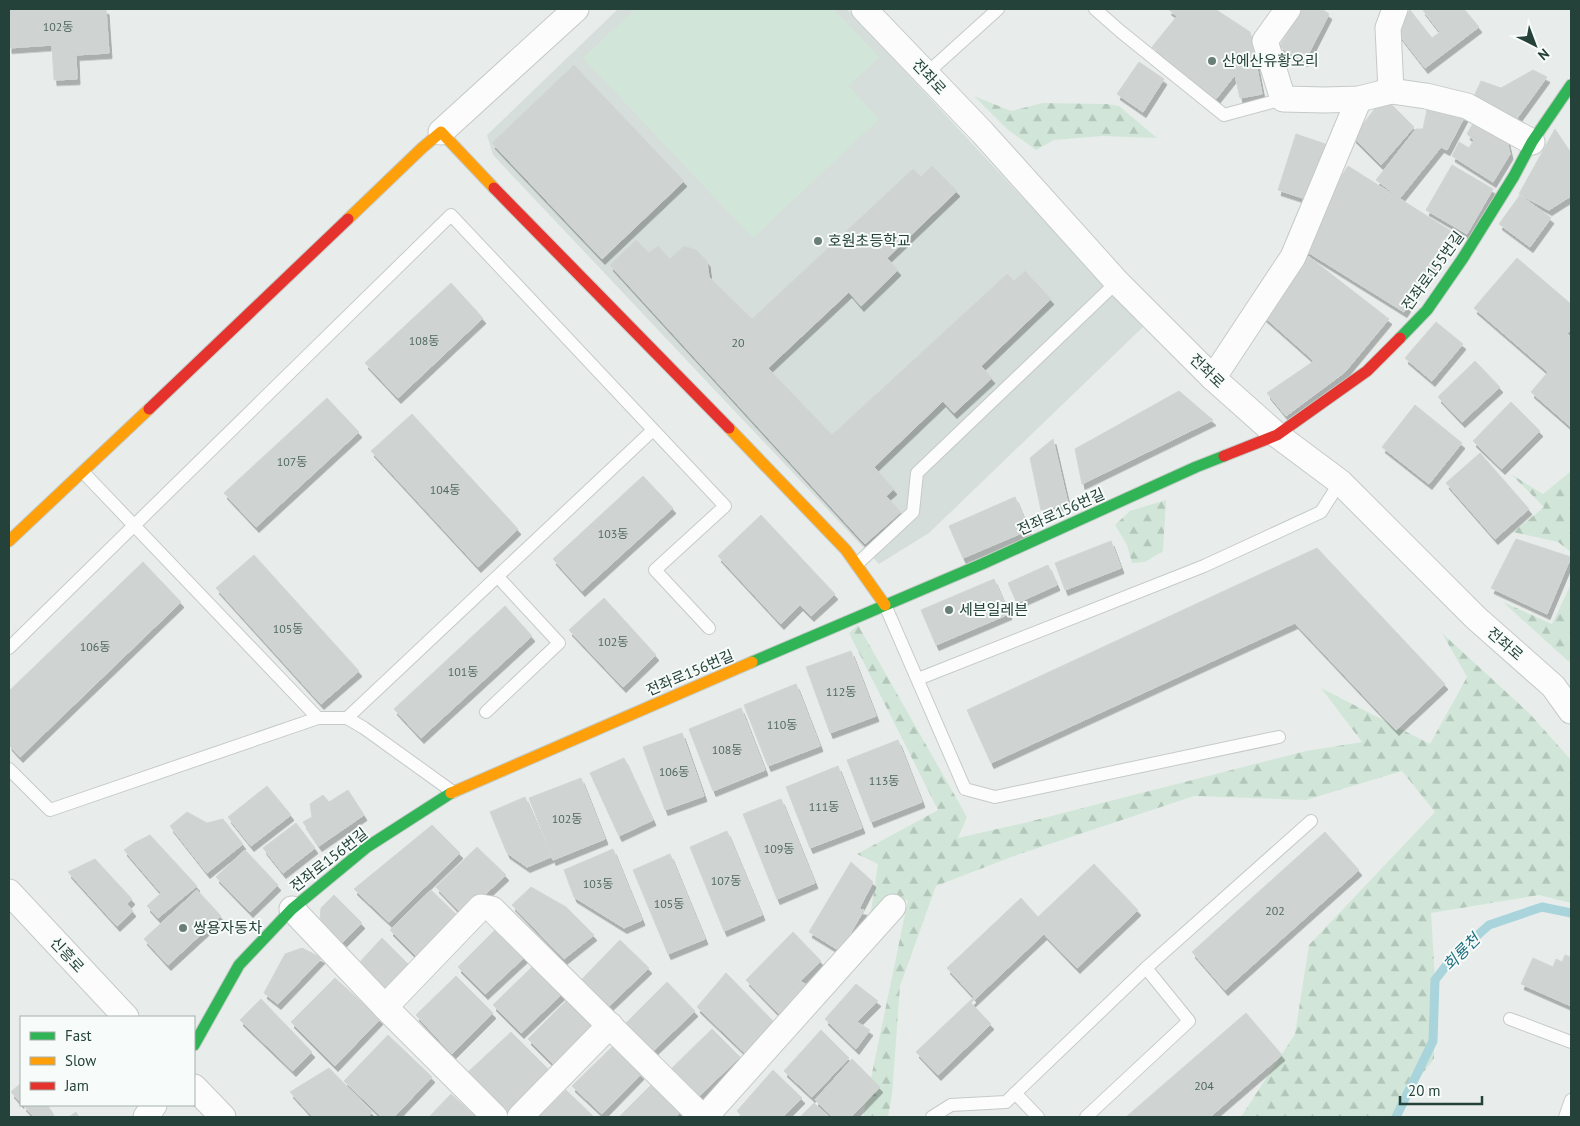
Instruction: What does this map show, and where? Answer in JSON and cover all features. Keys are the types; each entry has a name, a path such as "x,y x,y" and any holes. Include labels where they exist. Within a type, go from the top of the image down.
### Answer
{"street":[{"path":"9,540 83,472 422,148 576,9"},
{"name":"전좌로","path":"864,9 982,132 1117,282 1213,378 1277,436 1340,482 1476,618 1552,686 1571,711"},
{"path":"1288,9 1264,41 1283,99 1325,100 1359,98 1391,91 1426,96 1467,106 1532,142"},
{"path":"1391,91 1388,28 1395,9"},
{"name":"전좌로155번길","path":"1277,436 1367,370 1427,310 1463,258 1514,176 1532,142 1571,85"},
{"path":"1213,378 1293,257 1359,98"},
{"path":"441,132 506,201 728,427 858,564 885,605"},
{"name":"전좌로156번길","path":"195,1043 239,965 292,909 367,847 453,792 982,564 1196,467 1277,436"},
{"name":"신흥로","path":"9,892 125,1016"},
{"path":"385,1007 482,907 492,909 704,1117 893,907"},
{"path":"292,909 385,1007 495,1117"},
{"path":"520,1117 610,1025"},
{"path":"195,1087 223,1117"},
{"path":"146,1117 153,1106"}],"lane":[{"path":"926,74 998,9"},
{"path":"1095,9 1224,115 1283,99"},
{"path":"9,648 451,216 726,506 655,570 709,628"},
{"path":"858,564 913,512 917,473 1117,282"},
{"path":"347,718 653,430"},
{"path":"83,472 318,718"},
{"path":"918,679 1204,566 1321,512 1340,482"},
{"path":"486,712 559,643 498,577"},
{"path":"885,605 965,788 995,797 1279,737"},
{"path":"9,769 50,810 318,718 347,718 364,728 453,792"},
{"path":"932,1117 951,1105 1006,1102 1146,968 1311,821"},
{"path":"1086,1117 1189,1021 1146,968"},
{"path":"1510,1019 1571,1042"},
{"path":"1015,1093 1038,1117"},
{"path":"1565,1117 1571,1100"}],"shaded area":[{"name":"호원초등학교","path":"618,9 847,9 1143,327 929,533 879,564 493,155 487,135"}],"green space":[{"path":"635,9 833,9 879,57 848,86 879,119 753,238 583,58"},
{"path":"974,96 1011,111 1043,103 1107,104 1119,106 1157,138 1102,136 1054,140 1036,150 1007,129"},
{"path":"1571,471 1571,552 1558,542 1513,532 1544,507 1511,474 1543,494"},
{"path":"1166,500 1163,551 1145,562 1132,563 1127,545 1115,525 1130,511"},
{"path":"1571,584 1571,653 1569,662 1503,602 1552,624"},
{"path":"858,625 967,817 958,838 1306,751 1362,742 1321,688 1430,744 1467,677 1442,633 1530,714 1571,760 1571,903 1539,895 1431,913 1435,980 1434,1059 1422,1074 1395,1117 1241,1117 1295,1034 1309,945 1435,812 1402,771 1306,800 1194,796 1014,856 936,886 900,986 892,1095 888,1117 863,1117 908,900 871,911 878,864 857,854 938,810 849,633"}],"building":[{"path":"9,9 106,9 109,53 76,55 77,79 54,80 52,45 9,48"},
{"name":"산에산유황오리","path":"1168,9 1215,9 1250,32 1262,94 1240,98 1235,75 1216,99 1152,47 1177,16"},
{"path":"1302,9 1322,9 1329,14 1305,61 1279,47"},
{"path":"1422,9 1464,9 1479,27 1425,68 1397,32 1410,10 1432,38 1440,32"},
{"path":"1139,62 1164,79 1143,112 1117,94"},
{"path":"574,65 684,181 602,259 492,143"},
{"path":"1533,70 1547,77 1513,124 1472,101 1481,81 1501,88"},
{"path":"1384,97 1414,127 1381,165 1353,137"},
{"path":"1428,105 1465,116 1447,150 1441,147 1400,198 1376,180 1416,129 1423,129"},
{"path":"1478,115 1505,132 1510,154 1493,182 1452,156 1459,142 1469,148 1474,140 1467,134"},
{"path":"1555,129 1571,153 1571,196 1549,210 1519,194"},
{"path":"1296,134 1331,146 1312,201 1278,190"},
{"path":"1452,165 1493,189 1467,234 1426,210"},
{"path":"932,166 957,191 887,258 898,270 861,306 849,292 768,368 832,435 1007,274 1014,281 1025,271 1051,299 981,366 992,378 954,413 943,401 874,467 894,489 886,496 901,512 865,544 610,265 636,240 649,253 658,246 670,259 684,246 696,250 707,261 709,277 752,319 913,169 921,177"},
{"path":"1348,166 1454,233 1404,312 1298,246"},
{"path":"1520,195 1551,218 1530,247 1499,224"},
{"path":"1304,253 1389,319 1345,372 1286,416 1267,393 1314,361 1260,313"},
{"path":"1517,258 1571,304 1571,328 1567,334 1571,337 1571,427 1531,392 1548,372 1474,308"},
{"path":"451,283 483,318 398,398 365,363"},
{"path":"1436,322 1463,344 1432,381 1405,358"},
{"path":"1475,361 1500,387 1462,422 1438,397"},
{"path":"1179,391 1213,420 1082,484 1075,449"},
{"path":"327,398 359,432 256,527 224,493"},
{"path":"1511,402 1540,431 1502,469 1473,441"},
{"path":"1415,405 1462,443 1429,484 1382,447"},
{"path":"412,414 518,529 478,567 371,451"},
{"path":"1053,439 1068,504 1041,510 1030,458"},
{"path":"1480,453 1529,509 1495,539 1446,483"},
{"path":"643,476 673,508 582,591 553,559"},
{"path":"1015,497 1029,530 963,558 949,526"},
{"path":"761,515 835,594 811,616 800,605 781,624 718,556"},
{"path":"1516,539 1571,557 1547,614 1491,588"},
{"path":"1111,541 1121,568 1065,590 1055,563"},
{"path":"1317,548 1445,684 1396,730 1295,623 991,763 967,710"},
{"path":"254,555 359,671 321,704 216,588"},
{"path":"143,562 181,602 20,757 9,745 9,691"},
{"path":"1048,565 1057,585 1017,603 1008,583"},
{"path":"994,579 1009,614 936,645 921,610"},
{"path":"604,598 656,655 623,687 569,630"},
{"path":"505,606 532,636 421,738 394,709"},
{"path":"851,651 876,716 830,733 806,667"},
{"path":"796,684 820,746 768,766 744,705"},
{"path":"741,708 765,770 713,791 689,729"},
{"path":"682,733 704,796 665,810 643,747"},
{"path":"898,740 922,802 871,822 847,760"},
{"path":"624,758 653,820 619,836 590,773"},
{"path":"838,766 862,828 810,848 786,787"},
{"path":"581,778 605,839 553,860 529,798"},
{"path":"267,786 291,815 251,846 228,817"},
{"path":"348,790 364,815 319,846 303,822 312,817 310,804 323,795 329,802"},
{"path":"525,797 551,857 527,867 507,853 490,812"},
{"path":"781,799 815,883 777,899 743,814"},
{"path":"187,812 207,823 223,819 243,844 207,873 170,826"},
{"path":"296,823 315,848 283,873 263,848"},
{"path":"432,825 460,853 389,922 354,889"},
{"path":"727,831 762,915 724,931 690,847"},
{"path":"1325,832 1359,870 1225,990 1192,952"},
{"path":"150,835 197,886 158,918 147,906 161,893 124,850"},
{"path":"477,847 506,875 463,915 436,887"},
{"path":"613,849 642,920 624,928 574,897 564,870"},
{"path":"245,850 278,885 250,912 216,877"},
{"path":"670,854 705,939 668,954 633,870"},
{"path":"95,859 132,899 127,904 133,911 117,926 68,872"},
{"path":"851,862 873,882 859,909 864,910 840,951 809,932"},
{"path":"1094,864 1138,910 1077,968 1044,934 971,1003 991,1024 938,1075 916,1052 974,997 947,968 1021,898 1038,917"},
{"path":"531,887 566,907 594,935 564,959 512,905"},
{"name":"쌍용자동차","path":"197,890 221,916 168,965 144,939"},
{"path":"431,890 460,918 418,958 390,930"},
{"path":"334,895 362,923 340,945 320,921 321,908"},
{"path":"499,926 527,955 485,994 458,967"},
{"path":"793,932 821,961 800,981 813,989 781,1016 746,980"},
{"path":"382,938 410,966 385,994 358,964"},
{"path":"620,940 649,968 607,1008 580,981"},
{"path":"302,948 322,958 278,1004 264,993 285,954"},
{"path":"1565,955 1571,957 1571,1006 1521,984 1533,958 1553,967 1556,959 1562,962"},
{"path":"534,965 563,993 521,1033 493,1005"},
{"path":"726,973 775,1023 745,1053 697,1007"},
{"path":"456,976 493,1013 452,1054 416,1015"},
{"path":"335,978 380,1019 335,1066 291,1022"},
{"path":"667,982 695,1011 653,1051 626,1023"},
{"path":"856,984 878,1001 857,1022 870,1030 856,1049 825,1019"},
{"path":"569,998 598,1027 556,1067 528,1039"},
{"path":"261,999 312,1052 293,1071 240,1020"},
{"path":"1246,1013 1282,1055 1210,1117 1126,1117"},
{"path":"712,1029 740,1057 698,1097 671,1069"},
{"path":"821,1030 849,1058 812,1097 784,1071"},
{"path":"511,1032 552,1073 510,1113 467,1073"},
{"path":"388,1035 432,1077 394,1117 382,1117 344,1081"},
{"path":"613,1046 641,1074 602,1114 572,1086"},
{"path":"852,1059 880,1087 851,1117 833,1117 815,1100"},
{"path":"329,1068 372,1112 368,1117 313,1117 290,1092"},
{"path":"773,1070 802,1098 783,1117 743,1117 737,1111"},
{"path":"653,1083 681,1111 676,1117 619,1117"},
{"path":"20,1084 20,1102 11,1092"},
{"path":"566,1090 594,1117 539,1117"},
{"path":"451,1094 476,1117 429,1117"},
{"path":"814,1103 828,1117 800,1117"},
{"path":"24,1106 48,1106 54,1117 34,1117"},
{"path":"76,1112 79,1117 69,1117"}],"waterway":[{"name":"회룡천","path":"1396,1117 1433,1041 1435,980 1452,958 1489,925 1542,907 1571,913"}],"traffic: fast":[{"path":"1400,338 1427,310 1463,258 1514,176 1532,142 1571,85"},
{"path":"752,662 982,564 1224,456"},
{"path":"195,1043 239,965 292,909 367,847 451,793"}],"traffic: slow":[{"path":"348,219 441,132 494,188"},
{"path":"9,541 149,409"},
{"path":"729,428 846,550 885,605"},
{"path":"451,793 752,662"}],"traffic: jam":[{"path":"494,188 729,428"},
{"path":"149,409 348,219"},
{"path":"1224,456 1277,435 1367,371 1400,338"}],"place":[{"name":"산에산유황오리","path":"1212,61"},
{"name":"호원초등학교","path":"818,241"},
{"name":"세븐일레븐","path":"949,610"},
{"name":"쌍용자동차","path":"183,928"}]}
